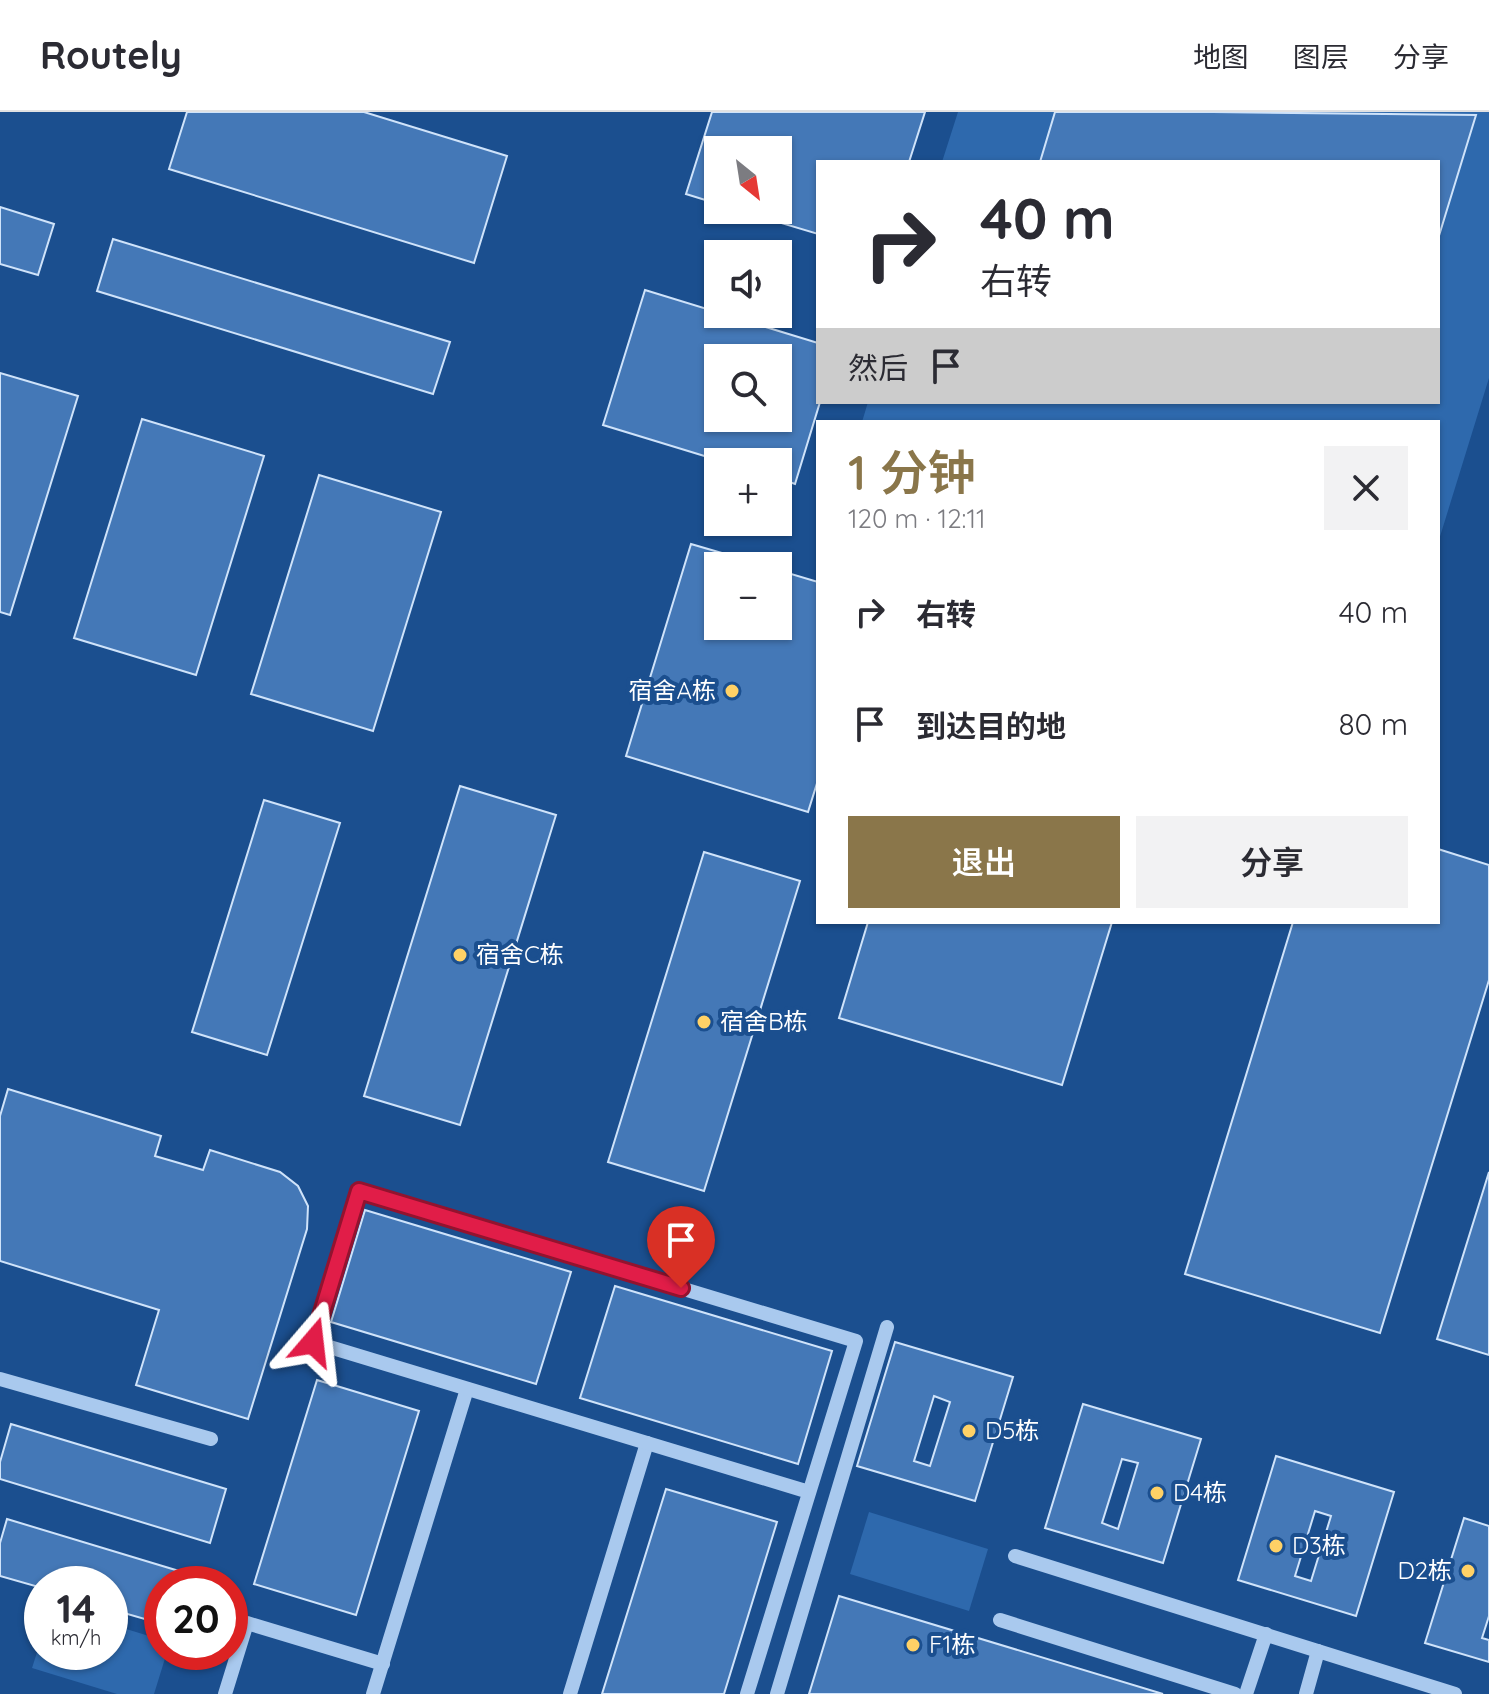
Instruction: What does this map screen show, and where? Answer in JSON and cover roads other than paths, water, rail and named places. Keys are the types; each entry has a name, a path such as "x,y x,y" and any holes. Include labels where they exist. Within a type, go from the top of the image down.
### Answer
{"lane":[{"path":"747,1694 856,1341 359,1191 313,1342 809,1492"},
{"path":"777,1694 887,1327"},
{"path":"0,1379 211,1439"},
{"path":"373,1694 467,1389"},
{"path":"570,1694 647,1443"},
{"path":"1015,1556 1455,1694"},
{"path":"1000,1620 1235,1694"},
{"path":"225,1694 247,1623 383,1664"},
{"path":"1246,1694 1266,1634"},
{"path":"1306,1694 1318,1651"}],"place":[{"name":"宿舍A栋","path":"732,691"},
{"name":"宿舍C栋","path":"460,955"},
{"name":"宿舍B栋","path":"704,1022"},
{"name":"D5栋","path":"969,1431"},
{"name":"D4栋","path":"1157,1493"},
{"name":"D3栋","path":"1276,1546"},
{"name":"D2栋","path":"1468,1571"},
{"name":"F1栋","path":"913,1645"}]}
